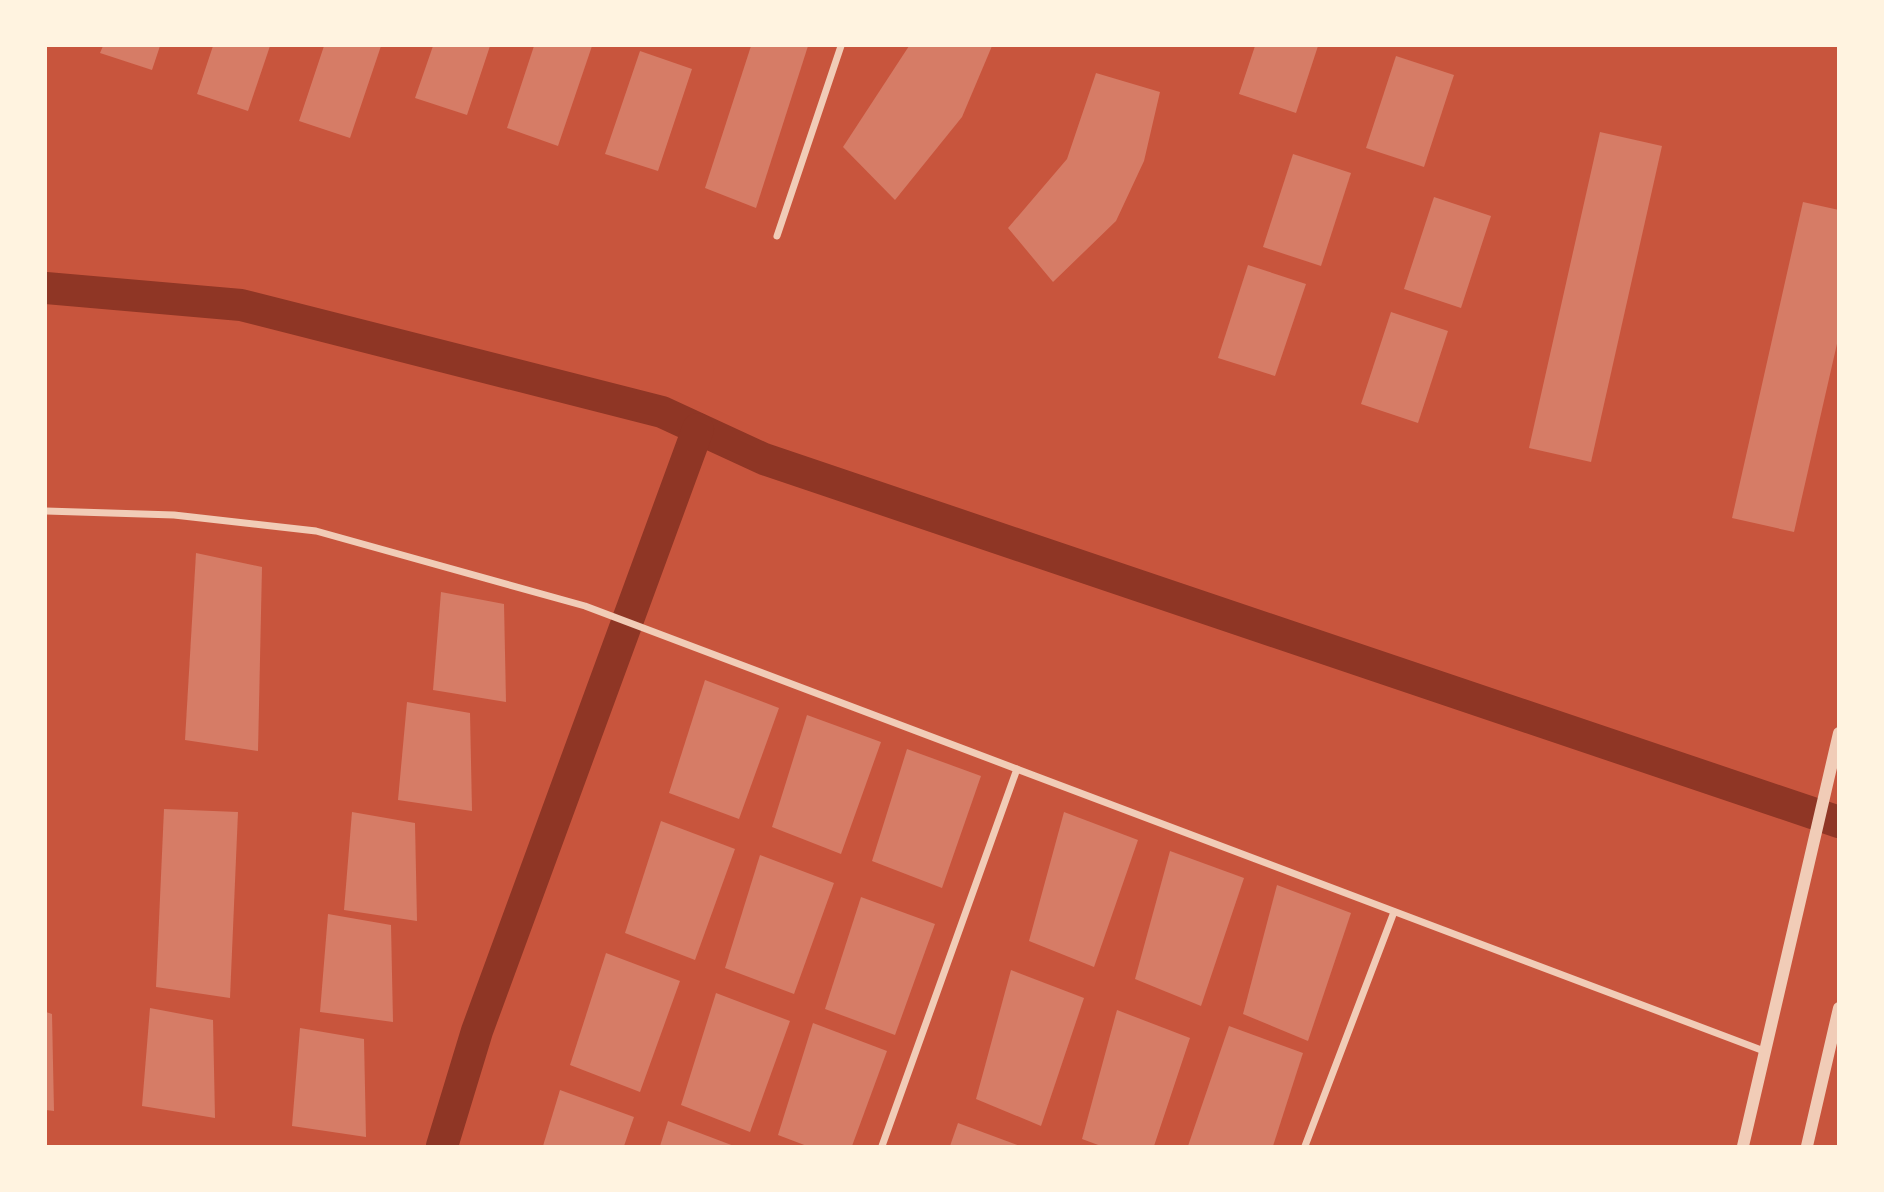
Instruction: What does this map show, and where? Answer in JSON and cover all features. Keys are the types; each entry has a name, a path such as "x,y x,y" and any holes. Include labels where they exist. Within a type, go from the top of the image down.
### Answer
{"street":[{"path":"777,236 841,46"},
{"path":"46,511 174,515 316,531 585,606 1764,1051"},
{"path":"1743,1146 1839,733"},
{"path":"882,1146 1017,769"},
{"path":"1305,1146 1394,912"},
{"path":"1807,1146 1839,1008"}],"building":[{"path":"103,46 160,46 152,70 100,53"},
{"path":"213,46 270,46 248,111 197,94"},
{"path":"324,46 381,46 350,138 299,121"},
{"path":"433,46 490,46 467,115 415,98"},
{"path":"534,46 592,46 558,146 507,128"},
{"path":"751,46 808,46 756,208 705,188"},
{"path":"909,46 992,46 962,117 895,200 843,147"},
{"path":"1255,46 1318,46 1296,113 1239,94"},
{"path":"640,51 692,69 658,171 605,154"},
{"path":"1396,56 1454,75 1424,167 1366,148"},
{"path":"1096,73 1160,92 1144,161 1116,221 1053,282 1008,228 1067,159"},
{"path":"1600,132 1662,146 1591,462 1529,448"},
{"path":"1293,154 1351,173 1321,266 1263,247"},
{"path":"1434,197 1491,216 1461,308 1404,289"},
{"path":"1803,202 1839,210 1839,335 1794,532 1732,518"},
{"path":"1248,265 1306,284 1275,376 1218,358"},
{"path":"1391,312 1448,331 1418,423 1361,404"},
{"path":"196,553 262,567 258,751 185,740"},
{"path":"441,592 504,604 506,702 433,690"},
{"path":"705,680 779,708 739,819 669,793"},
{"path":"407,702 470,713 472,811 398,800"},
{"path":"807,715 881,742 841,854 772,827"},
{"path":"907,749 981,776 942,888 872,861"},
{"path":"164,809 238,812 230,998 156,987"},
{"path":"352,812 415,823 417,921 344,910"},
{"path":"1064,812 1138,840 1094,967 1029,941"},
{"path":"661,821 735,849 695,960 625,933"},
{"path":"1170,851 1244,878 1201,1006 1135,979"},
{"path":"760,855 834,883 794,994 725,968"},
{"path":"1277,885 1351,913 1308,1041 1243,1014"},
{"path":"861,897 935,924 895,1035 825,1009"},
{"path":"328,914 391,925 393,1022 320,1012"},
{"path":"606,953 680,981 640,1092 570,1065"},
{"path":"1011,970 1084,998 1041,1126 976,1099"},
{"path":"716,993 790,1021 750,1132 681,1105"},
{"path":"150,1008 213,1020 215,1118 142,1106"},
{"path":"1117,1010 1190,1038 1154,1146 1101,1146 1082,1139"},
{"path":"46,1012 52,1014 54,1111 46,1110"},
{"path":"813,1023 887,1051 852,1146 807,1146 778,1135"},
{"path":"1229,1026 1303,1053 1273,1146 1188,1146"},
{"path":"300,1028 364,1039 366,1137 292,1126"},
{"path":"560,1090 634,1117 624,1146 543,1146"},
{"path":"668,1121 734,1146 660,1146"},
{"path":"958,1123 1020,1146 950,1146"}],"waterway":[{"path":"46,288 241,305 662,412 764,459 1839,822"},
{"path":"442,1146 477,1031 698,429"}]}
